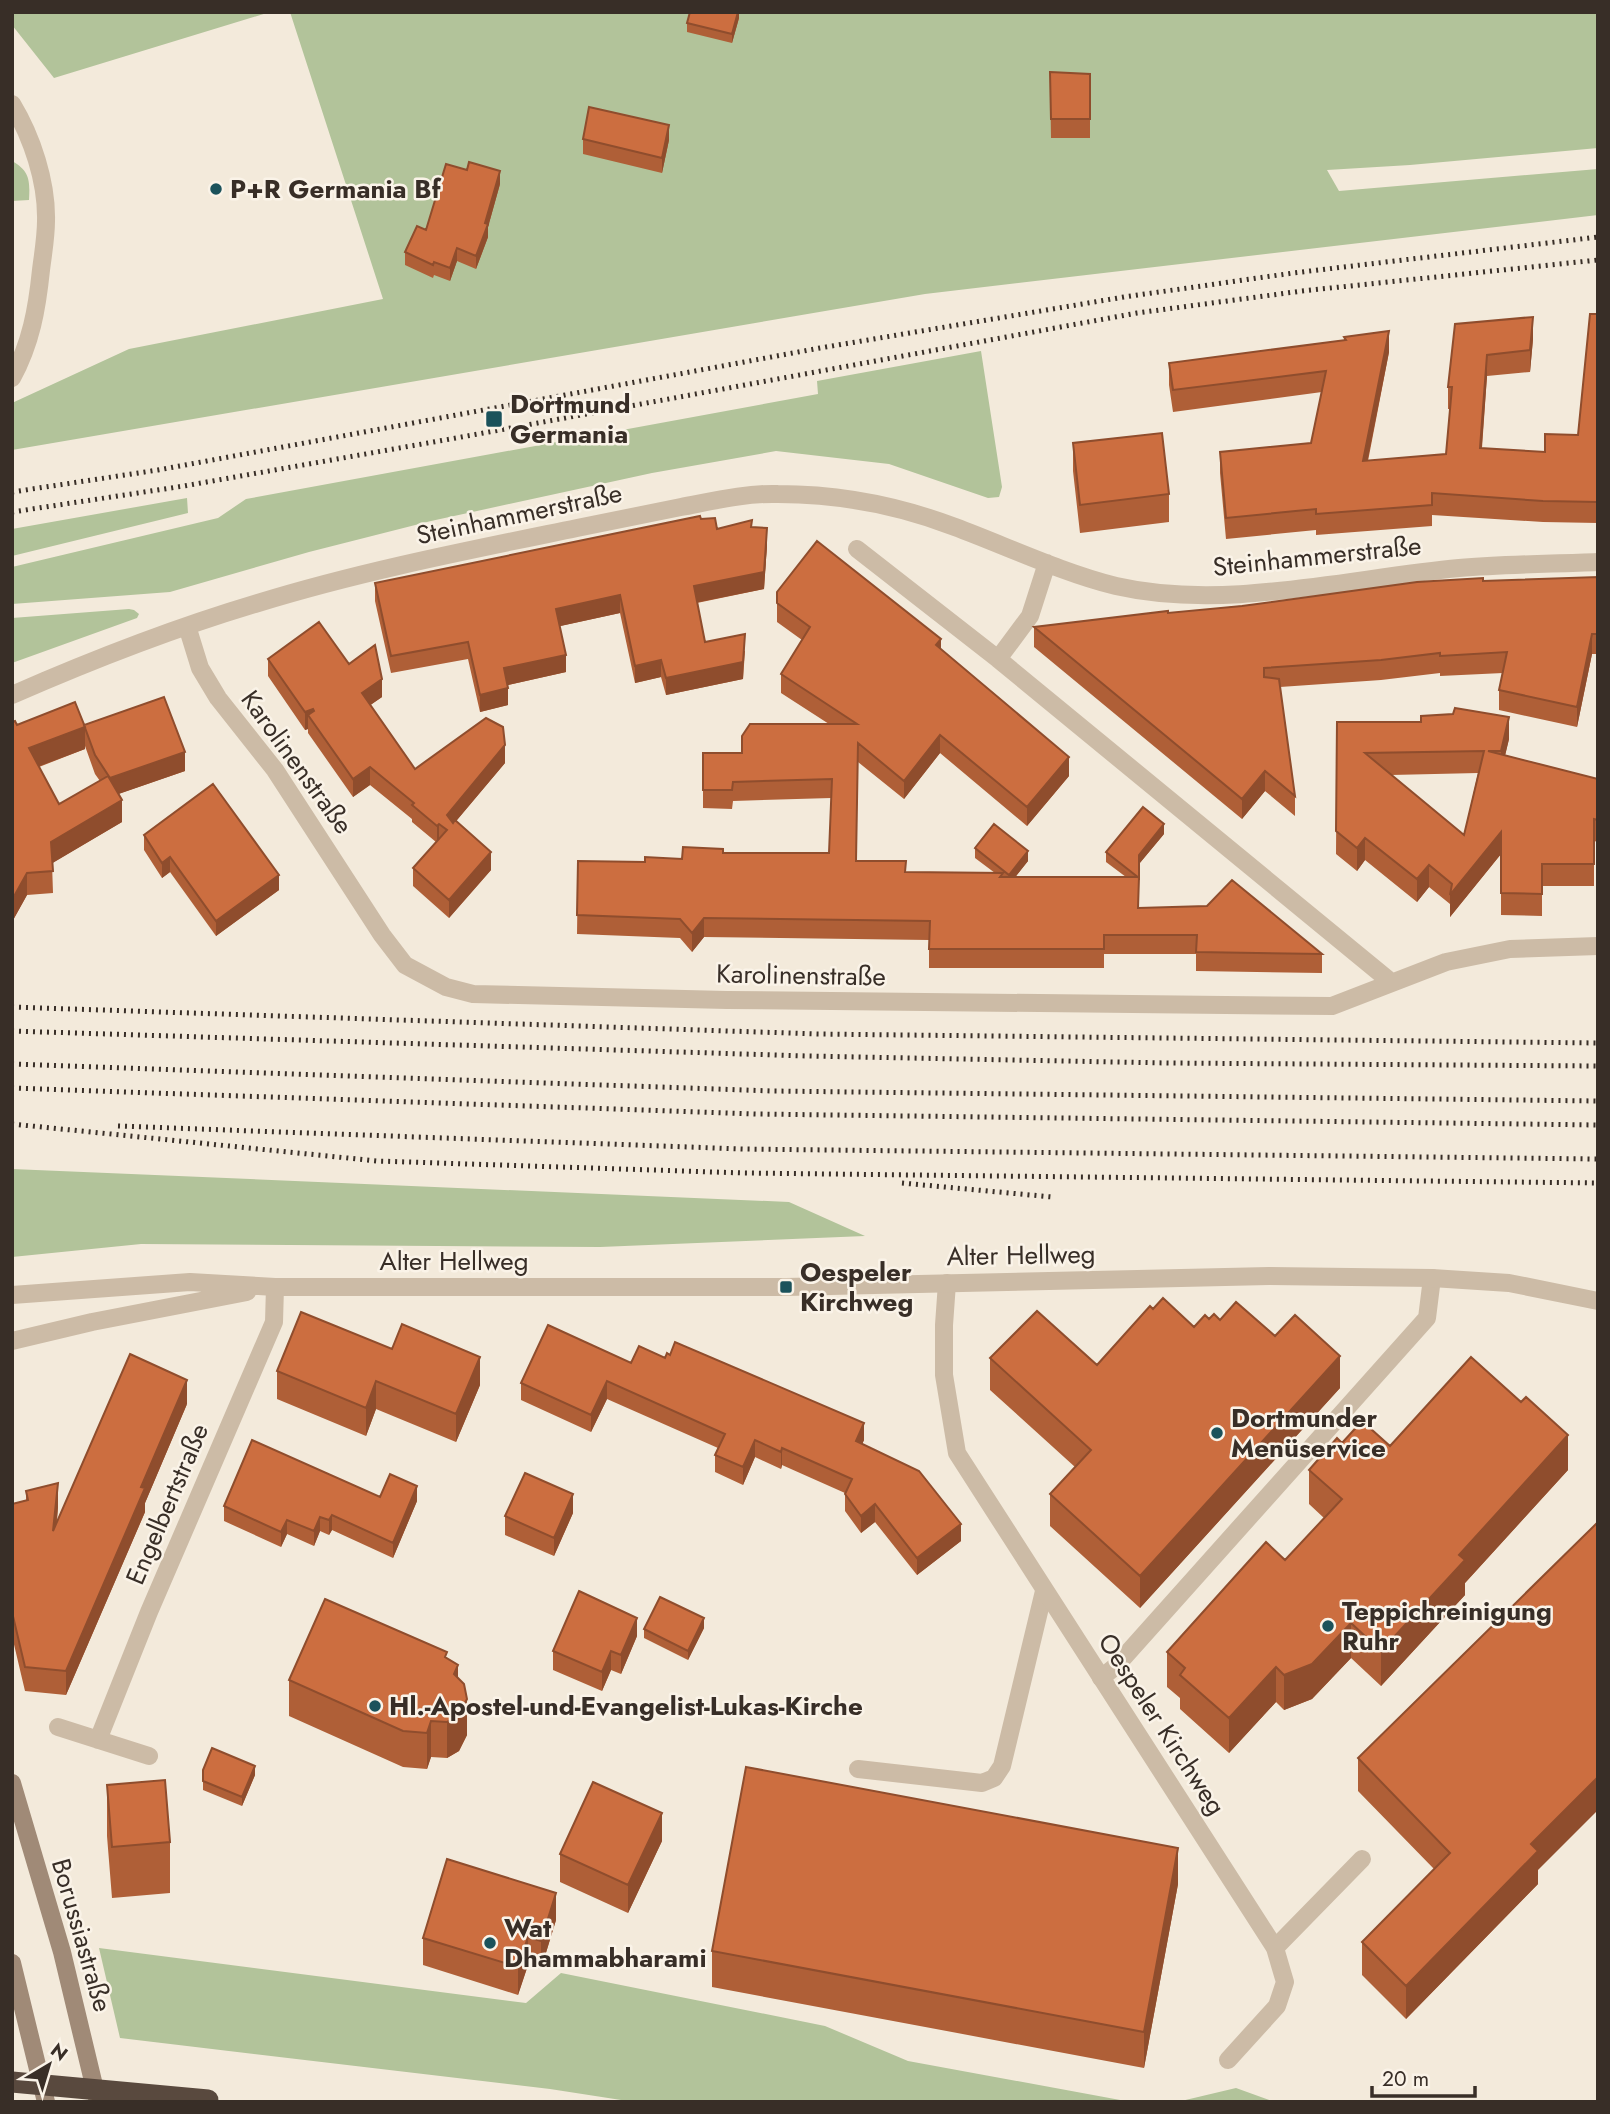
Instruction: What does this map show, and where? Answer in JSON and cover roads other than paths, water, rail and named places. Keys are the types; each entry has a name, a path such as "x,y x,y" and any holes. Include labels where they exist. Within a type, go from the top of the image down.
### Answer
{"highway":[{"path":"12,2082 208,2100"}],"main road":[{"name":"Borussiastraße","path":"12,1783 62,1952 98,2102"},
{"path":"12,1963 46,2102"}],"street":[{"path":"12,103 26,129 42,183 46,221 35,317 26,352 12,378"},
{"name":"Steinhammerstraße","path":"12,695 77,667 254,603 463,551 728,498 778,494 862,501 952,526 1116,586 1168,593 1219,595 1460,568 1598,562"},
{"path":"857,549 998,659 1391,982"},
{"path":"998,659 1030,616 1046,562"},
{"name":"Karolinenstraße","path":"187,626 200,668 218,698 275,770 382,935 405,965 446,986 473,994 562,998 1332,1006 1446,962 1510,948 1598,946"},
{"name":"Alter Hellweg","path":"12,1295 190,1282 275,1287 786,1287 1269,1276 1432,1278 1509,1283 1598,1301"},
{"path":"1101,1678 1116,1666 1427,1318 1432,1278"},
{"name":"Oespeler Kirchweg","path":"947,1283 944,1375 957,1453 1275,1948 1285,1982 1278,2006 1228,2060"},
{"name":"Alter Hellweg","path":"12,1341 92,1322 275,1287"},
{"name":"Engelbertstraße","path":"98,1740 149,1612 274,1322 275,1287"},
{"path":"858,1769 982,1783 994,1778 1002,1766 1044,1591"},
{"path":"58,1727 149,1756"},
{"path":"1275,1948 1362,1859"}],"railway":[{"path":"12,492 158,470 820,348 1124,297 1293,273 1598,237"},
{"path":"12,512 184,486 456,438 1137,313 1302,291 1598,260"},
{"path":"12,1007 818,1034 1598,1043"},
{"path":"12,1031 807,1056 1167,1063 1598,1066"},
{"path":"12,1064 772,1091 1598,1101"},
{"path":"12,1088 756,1114 1598,1125"},
{"path":"12,1124 377,1161 744,1173 1598,1183"},
{"path":"118,1126 743,1149 1598,1159"},
{"path":"902,1183 1052,1197"}],"place":[{"name":"P+R Germania Bf","path":"216,189"},
{"name":"Dortmund Germania","path":"494,419"},
{"name":"Oespeler Kirchweg","path":"786,1287"},
{"name":"Dortmunder Menüservice","path":"1217,1433"},
{"name":"Teppichreinigung Ruhr","path":"1328,1626"},
{"name":"Hl.-Apostel-und-Evangelist-Lukas-Kirche","path":"375,1706"},
{"name":"Wat Dhammabharami","path":"490,1943"}]}
